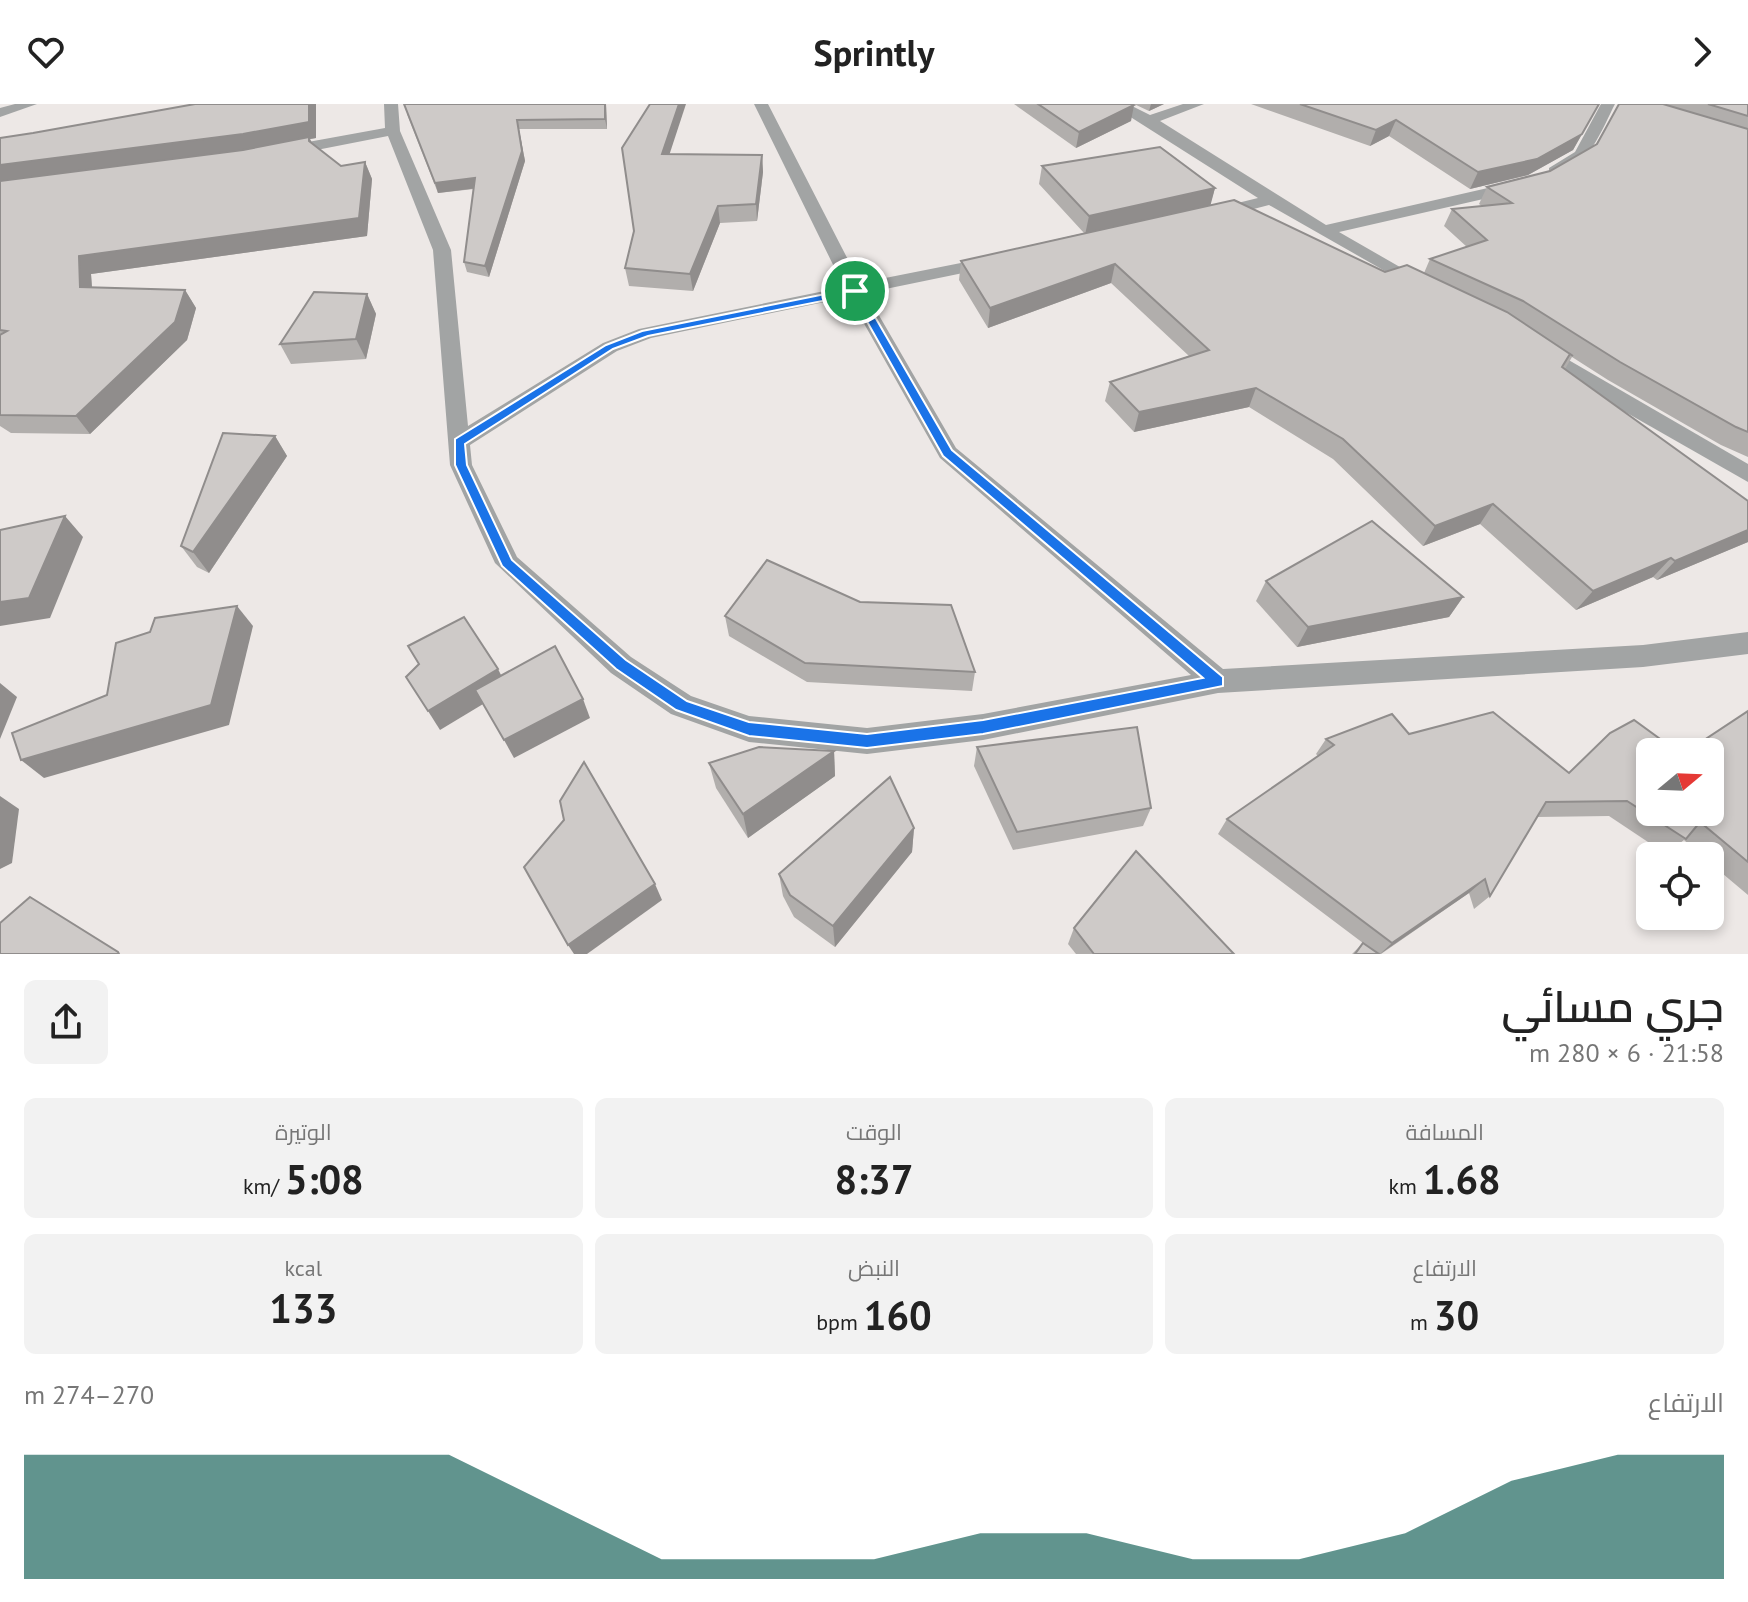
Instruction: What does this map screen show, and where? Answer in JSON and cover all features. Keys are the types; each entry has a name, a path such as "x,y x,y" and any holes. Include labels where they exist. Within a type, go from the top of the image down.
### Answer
{"street":[{"path":"0,113 30,104"},
{"path":"391,104 393,131 442,250 461,465 507,563 621,665 681,705 749,729 867,741 983,727 1218,681 1643,656 1748,643"},
{"path":"761,104 855,291 948,453 1218,681"},
{"path":"1117,104 1149,120 1271,200 1440,295"},
{"path":"1149,120 1197,104"},
{"path":"1325,230 1534,182 1581,155 1608,104"},
{"path":"266,155 393,131"},
{"path":"1198,218 1271,200"},
{"path":"461,465 459,442 610,347 646,333 1003,259"},
{"path":"1528,341 1599,388 1748,474"}],"building":[{"path":"195,104 309,104 309,122 243,134 0,165 0,138"},
{"path":"404,104 605,104 605,119 517,120 522,151 485,266 464,262 475,178 435,183"},
{"path":"650,104 679,104 662,154 762,155 756,204 718,206 690,274 625,268 634,231 622,148"},
{"path":"1038,104 1132,104 1134,105 1079,132"},
{"path":"1300,104 1599,104 1582,134 1537,159 1478,172 1396,120 1376,130"},
{"path":"1619,104 1663,104 1748,129 1748,432 1620,362 1523,301 1430,259 1487,240 1452,209 1512,203 1487,187 1550,171 1597,144"},
{"path":"1708,104 1748,104 1748,116"},
{"path":"309,137 309,141 341,166 365,162 359,218 79,256 80,287 185,290 175,322 76,416 0,415 0,335 7,331 0,330 0,181 243,150"},
{"path":"1160,147 1215,188 1089,216 1042,166"},
{"path":"1234,200 1385,272 1407,265 1507,312 1570,354 1562,367 1748,501 1748,530 1593,591 1493,504 1435,526 1343,439 1256,388 1139,412 1110,382 1209,350 1115,264 990,308 961,261"},
{"path":"314,292 367,294 356,339 280,344"},
{"path":"223,433 275,436 193,552 181,546"},
{"path":"65,516 29,598 0,602 0,530"},
{"path":"1372,521 1463,597 1308,627 1266,581"},
{"path":"767,560 860,602 951,605 975,672 805,663 725,616"},
{"path":"237,606 211,705 21,760 12,733 107,695 116,643 150,632 155,618"},
{"path":"464,617 498,669 428,711 406,677 419,664 408,646"},
{"path":"555,646 583,699 504,740 475,690"},
{"path":"1748,711 1748,862 1705,826 1724,826 1724,738 1707,738"},
{"path":"1493,712 1569,773 1610,733 1634,720 1659,738 1636,738 1636,807 1627,801 1546,802 1490,896 1485,879 1392,943 1227,819 1334,745 1326,739 1392,714 1409,734"},
{"path":"1137,727 1151,808 1017,832 977,747"},
{"path":"759,747 834,751 743,814 709,763"},
{"path":"584,762 655,884 568,945 524,867 564,820 560,801"},
{"path":"890,777 914,828 833,926 790,895 779,874"},
{"path":"1666,826 1697,826 1686,839"},
{"path":"1136,851 1234,954 1094,954 1074,928"},
{"path":"30,897 119,954 0,954 0,923"},
{"path":"1363,943 1379,954 1355,954"}],"route":[{"path":"855,291 948,453 1218,681 983,727 867,741 749,729 681,705 621,665 507,563 461,465 459,442 610,347 646,333 855,291"}]}
